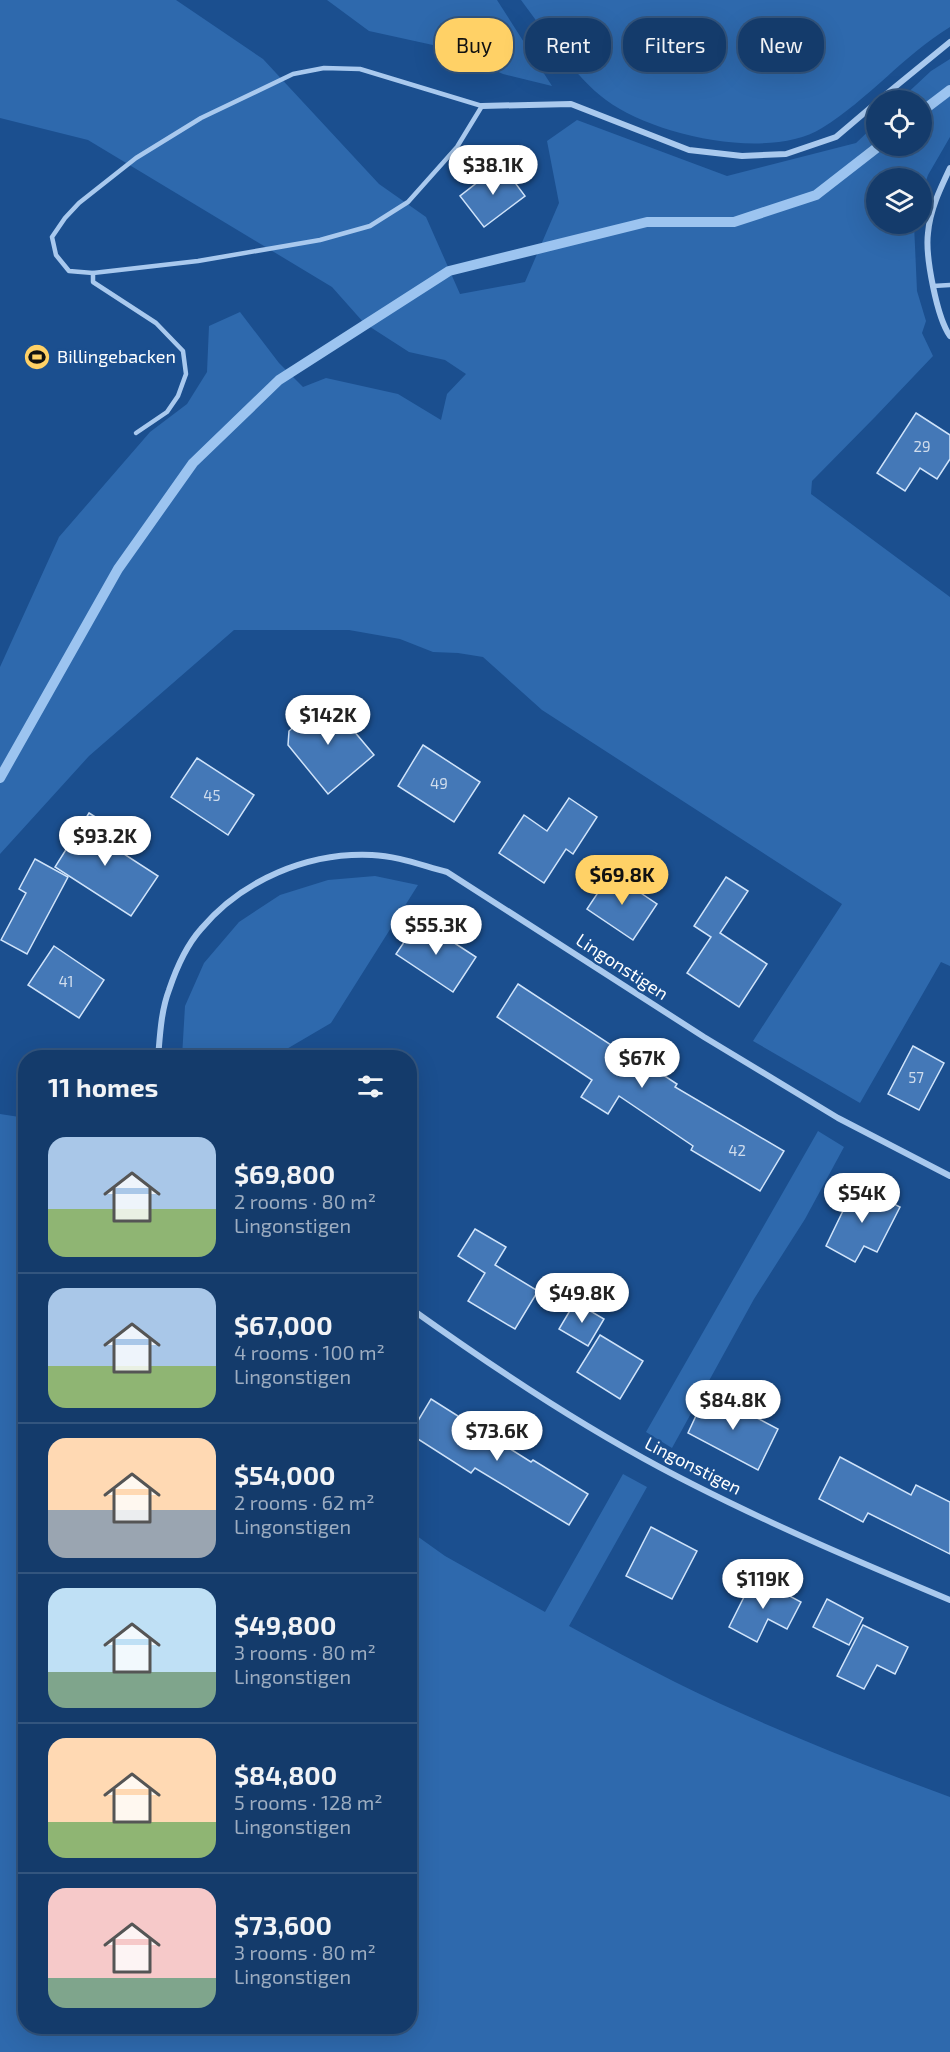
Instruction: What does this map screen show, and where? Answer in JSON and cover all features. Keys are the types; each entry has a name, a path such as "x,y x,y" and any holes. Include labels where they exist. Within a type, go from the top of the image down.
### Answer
{"street":[{"path":"892,90 950,42"},
{"path":"482,106 571,104 689,150 742,156 786,154 836,137 866,111"},
{"path":"950,168 935,199 927,234 933,286 945,329 950,336"},
{"name":"Lingonstigen","path":"159,1050 168,992 179,963 200,929 226,905 256,882 284,870 314,860 343,855 374,855 415,862 447,872 713,1043 838,1118 950,1176"},
{"name":"Lingonstigen","path":"417,1313 483,1360 678,1477 812,1542 950,1600"}],"lane":[{"path":"324,68 360,69 482,106 457,147 408,202 370,226 320,240 255,252 177,264 93,273 69,270 56,255 52,237 65,218 79,203 136,158 201,118 293,74 324,68"},
{"path":"93,273 93,282 156,323 183,351 186,374 178,396 167,412 136,433"},
{"path":"933,286 950,285"}],"shaded area":[{"path":"0,0 176,0 263,59 379,184 426,217 460,294 525,282 559,203 547,141 577,120 727,176 856,143 866,134 866,156 932,156 932,90 911,90 931,71 950,59 950,137 932,168 866,168 866,234 914,234 917,291 926,321 922,333 933,356 812,481 811,494 950,597 950,966 941,962 860,1103 753,1041 842,904 542,710 483,657 433,652 400,639 349,630 234,630 89,756 0,854 0,667 59,537 150,432 187,404 207,372 209,326 240,312 279,363 303,387 326,378 398,394 441,420 447,394 466,374 445,360 409,352 364,323 332,287 88,140 0,118"},
{"path":"327,0 497,0 509,18 435,18 435,45 369,31"},
{"path":"521,0 950,0 950,27 933,38 871,90 866,90 866,95 855,104 822,128 799,138 773,143 712,140 681,133 627,113 606,100 577,72 611,72 611,18 534,18"},
{"path":"513,25 525,44 525,72 543,72 552,86 498,72 513,72"},
{"path":"375,876 418,885 331,1023 285,1050 182,1050 185,1006 204,963 239,922 280,895 328,880"},
{"path":"0,1114 18,1117 18,2034 417,2034 417,1536 445,1556 545,1612 623,1474 647,1487 569,1626 742,1714 950,1797 950,2052 0,2052"},
{"path":"818,1131 844,1147 805,1219 754,1299 672,1448 646,1432"}],"building":[{"path":"501,164 525,196 484,227 460,196"},
{"path":"916,413 950,435 950,459 937,479 920,468 905,491 877,473"},
{"path":"327,699 374,755 328,794 288,745 289,731"},
{"path":"423,745 480,782 454,822 398,786"},
{"path":"197,758 254,795 228,835 171,797"},
{"path":"569,798 597,817 573,854 566,849 544,883 499,853 524,815 547,831"},
{"path":"89,813 116,830 107,843 158,876 131,916 55,867"},
{"path":"35,859 68,877 27,954 1,940 26,893 19,889"},
{"path":"611,873 657,904 633,940 587,909"},
{"path":"726,877 748,891 720,933 767,964 739,1007 687,973 711,937 694,926"},
{"path":"419,920 476,957 453,992 396,954"},
{"path":"54,946 104,980 79,1018 28,985"},
{"path":"518,984 614,1047 616,1044 677,1084 675,1087 784,1151 760,1191 691,1150 693,1146 619,1096 608,1114 581,1097 592,1080 497,1017"},
{"path":"913,1046 944,1063 919,1110 888,1094"},
{"path":"856,1184 900,1207 877,1252 864,1246 855,1262 826,1246"},
{"path":"475,1229 506,1247 495,1265 538,1291 515,1329 468,1301 485,1273 458,1256"},
{"path":"575,1302 604,1319 588,1346 559,1329"},
{"path":"600,1335 643,1361 620,1399 577,1372"},
{"path":"707,1392 778,1429 758,1470 688,1433"},
{"path":"431,1399 531,1462 533,1460 588,1494 569,1525 475,1468 471,1473 417,1438 417,1422"},
{"path":"840,1457 911,1495 916,1485 950,1502 950,1554 868,1513 863,1522 819,1499"},
{"path":"651,1527 697,1551 672,1599 626,1576"},
{"path":"754,1577 801,1602 787,1629 768,1619 757,1642 729,1627"},
{"path":"827,1599 863,1618 849,1645 813,1627"},
{"path":"863,1625 908,1647 895,1674 877,1665 864,1689 837,1676"}],"waterway":[{"path":"932,104 950,90"},
{"path":"0,778 118,569 193,463 279,380 449,271 647,222 734,222 816,195 866,156"}],"place":[{"name":"Billingebacken","path":"37,357"}]}
